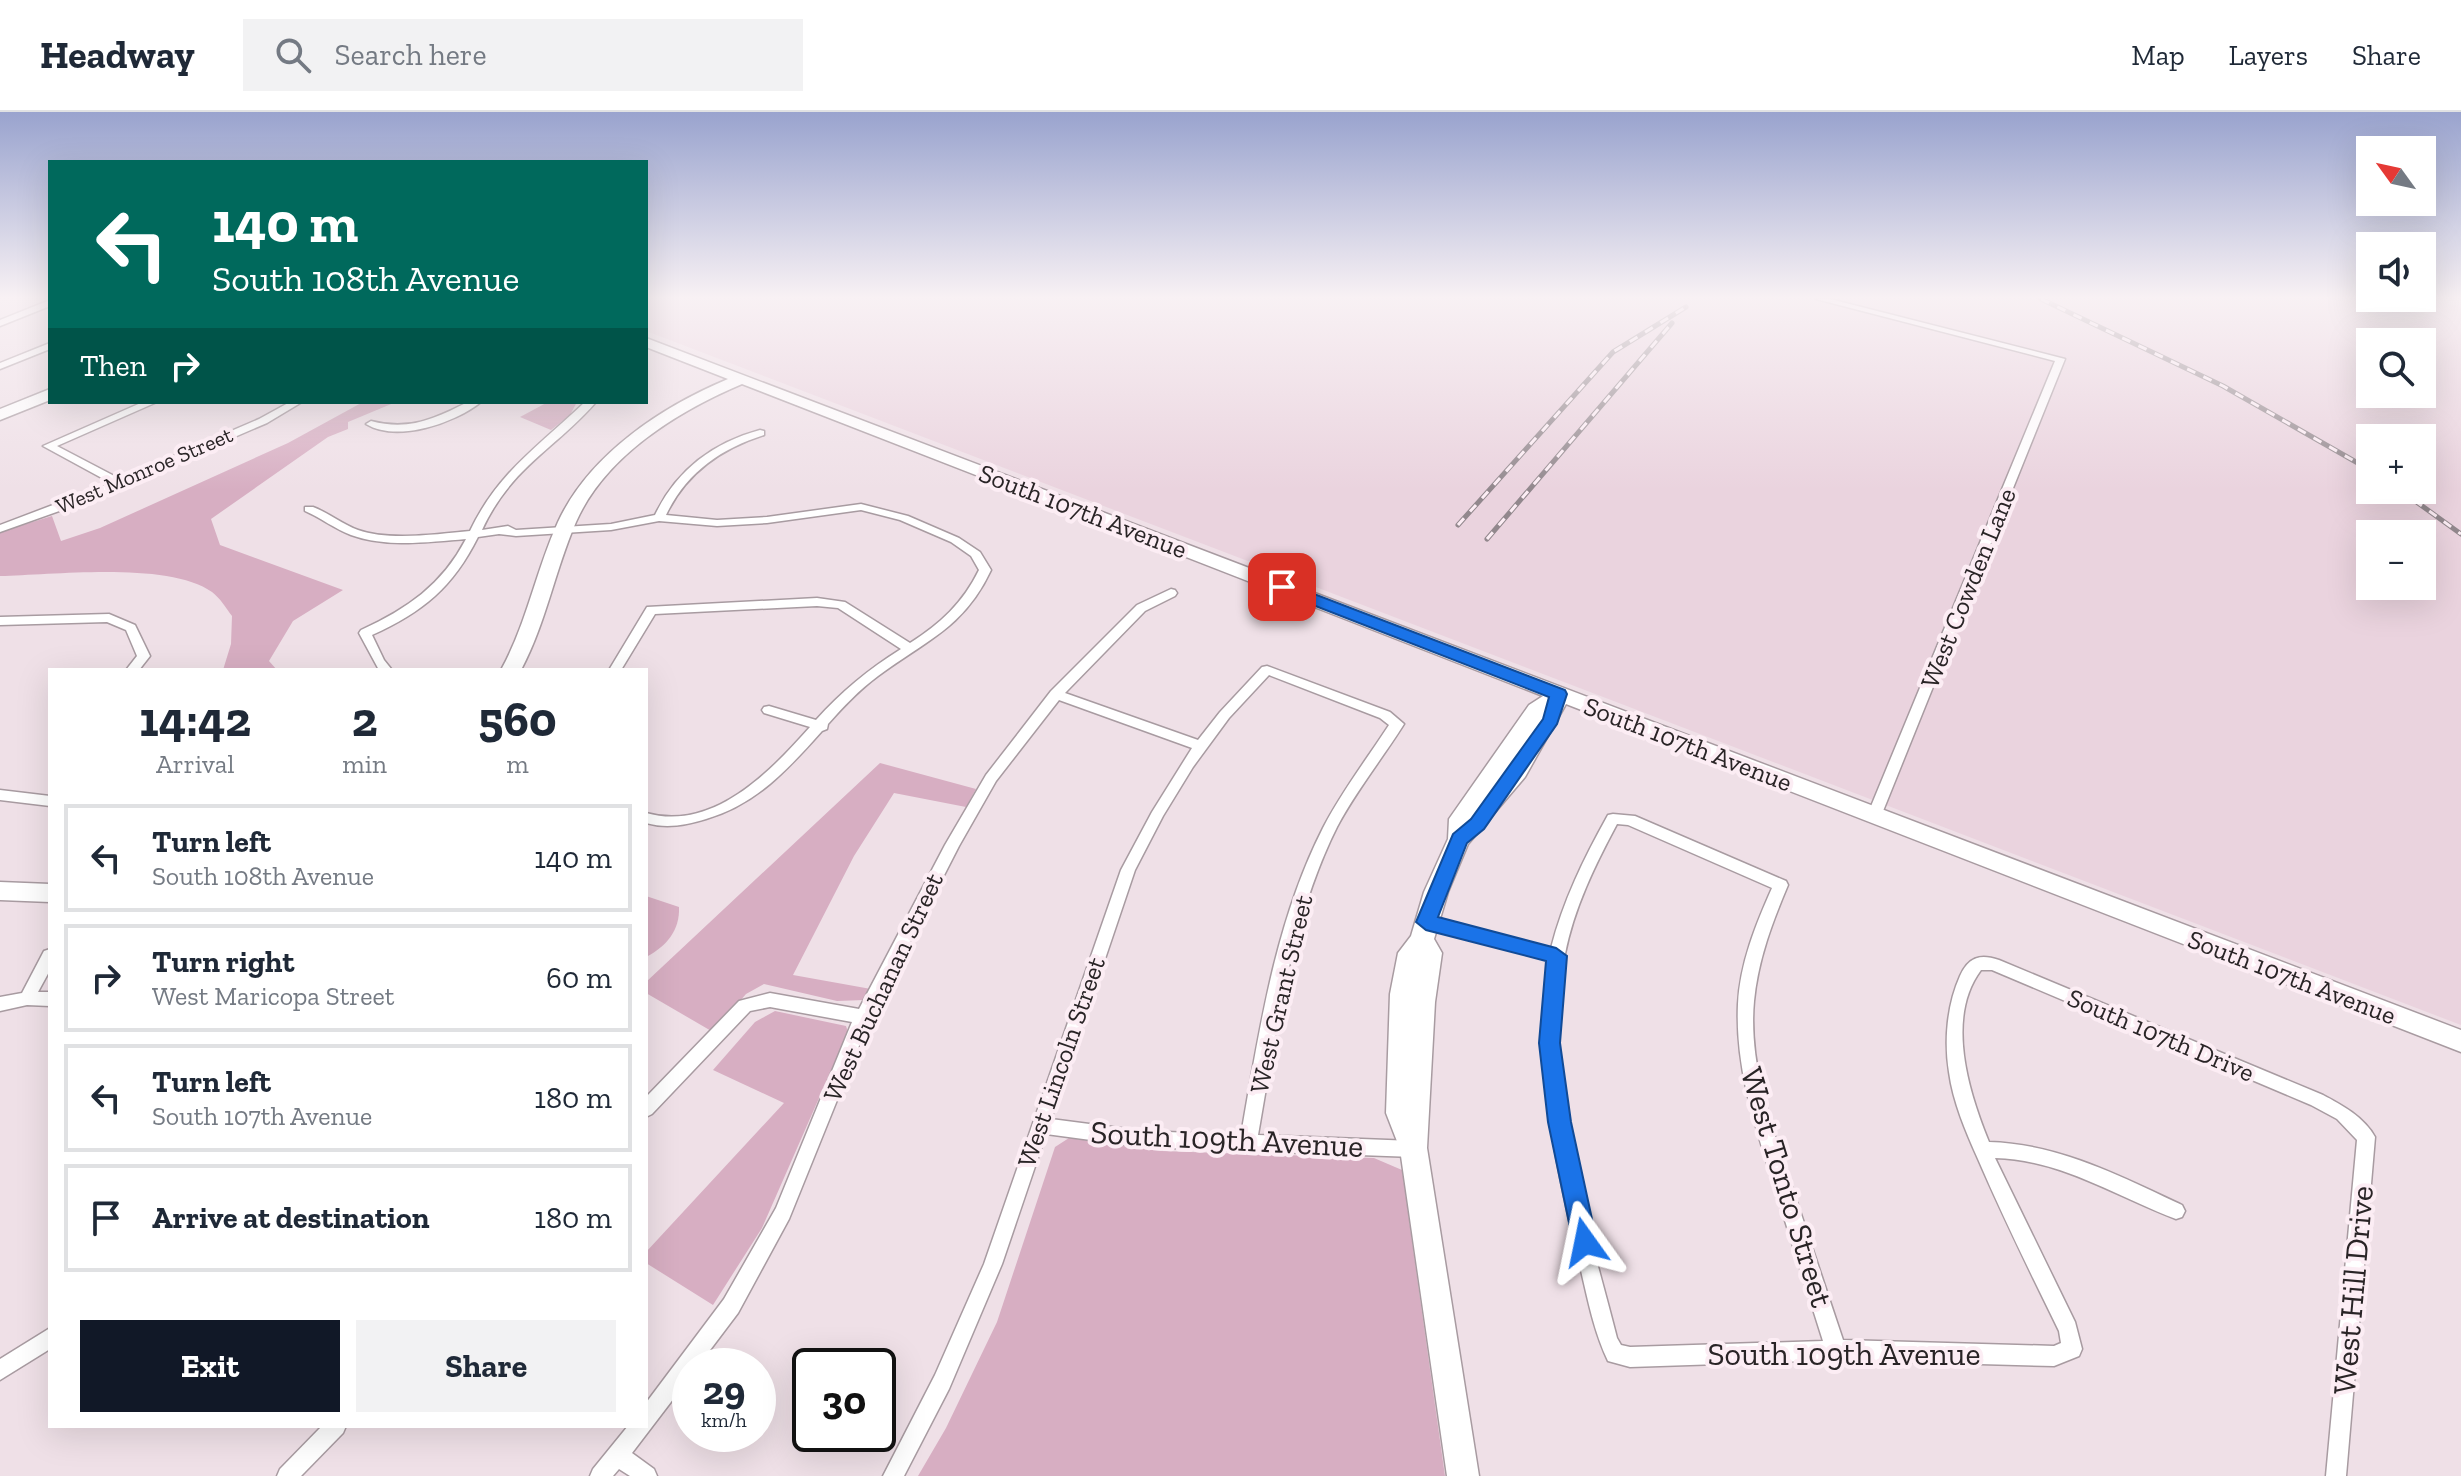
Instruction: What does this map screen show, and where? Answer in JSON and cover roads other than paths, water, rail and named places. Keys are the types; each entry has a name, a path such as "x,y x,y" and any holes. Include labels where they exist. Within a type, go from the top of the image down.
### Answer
{"main road":[{"name":"South 107th Avenue","path":"699,363 2461,1041"},
{"path":"512,668 533,627 566,526 603,470 655,429 727,391 741,379"},
{"path":"0,415 48,395"},
{"path":"1463,1476 1414,1149 1399,1113 1400,1029 1410,953 1424,931 1459,839 1478,824 1551,720 1559,694"},
{"path":"0,891 48,893"}],"street":[{"name":"West Cowden Lane","path":"1874,816 2059,363"},
{"path":"118,482 48,446 147,404"},
{"name":"West Monroe Street","path":"0,529 263,421 293,404"},
{"path":"371,424 393,430 419,427 471,404"},
{"path":"384,668 365,633 400,618 430,598 446,582 475,532 481,514 502,486 589,404"},
{"path":"659,518 679,482 693,468 724,446 760,433"},
{"path":"309,509 333,518 347,530 380,537 659,518 717,523 814,506 861,507 904,518 955,540 976,554 985,570 975,596 910,649 869,676 796,755 752,793 719,813 665,824 648,819"},
{"name":"West Monroe Street","path":"0,523 35,516"},
{"name":"West Buchanan Street","path":"648,1417 731,1306 783,1213 863,1017 952,845 991,778 1056,694 1141,608 1171,593"},
{"path":"616,668 651,610 817,602 841,605 910,649"},
{"path":"1,622 109,618 131,628 144,656 134,668"},
{"name":"West Lincoln Street","path":"893,1476 942,1382 993,1264 1128,870 1158,810 1199,745 1267,670 1385,715 1397,724"},
{"path":"1056,694 1199,745"},
{"path":"769,710 822,726"},
{"name":"West Grant Street","path":"1248,1143 1287,946 1303,893 1323,842 1397,724"},
{"path":"0,795 48,801"},
{"name":"West Tonto Street","path":"1556,956 1589,863 1613,819 1619,817 1781,885 1762,928 1752,966 1746,1003 1748,1064 1763,1124 1836,1350"},
{"path":"1424,931 1556,956"},
{"name":"South 109th Avenue","path":"1556,956 1550,1043 1560,1122 1608,1340 1615,1354 1630,1357 1836,1350 2054,1356 2072,1349 2068,1329 1984,1150"},
{"name":"South 107th Drive","path":"1984,1150 1960,1086 1955,1057 1960,1001 1969,970 1977,963 1993,964 2317,1100 2343,1114"},
{"path":"0,1004 40,999 48,964"},
{"path":"648,1107 745,1006 770,1000 863,1017"},
{"name":"West Hill Drive","path":"2336,1476 2366,1137 2343,1114"},
{"name":"South 109th Avenue","path":"1040,1125 1143,1139 1414,1149"},
{"path":"1984,1150 2017,1148 2056,1157 2176,1211"},
{"path":"0,1370 48,1339"},
{"path":"287,1476 334,1428"},
{"path":"600,1476 639,1428"},
{"path":"618,1455 647,1476"}],"railway":[{"path":"1458,525 1603,363"},
{"path":"1487,539 1638,363"},
{"path":"2174,363 2223,386 2356,462"},
{"path":"2419,504 2461,534"}]}
